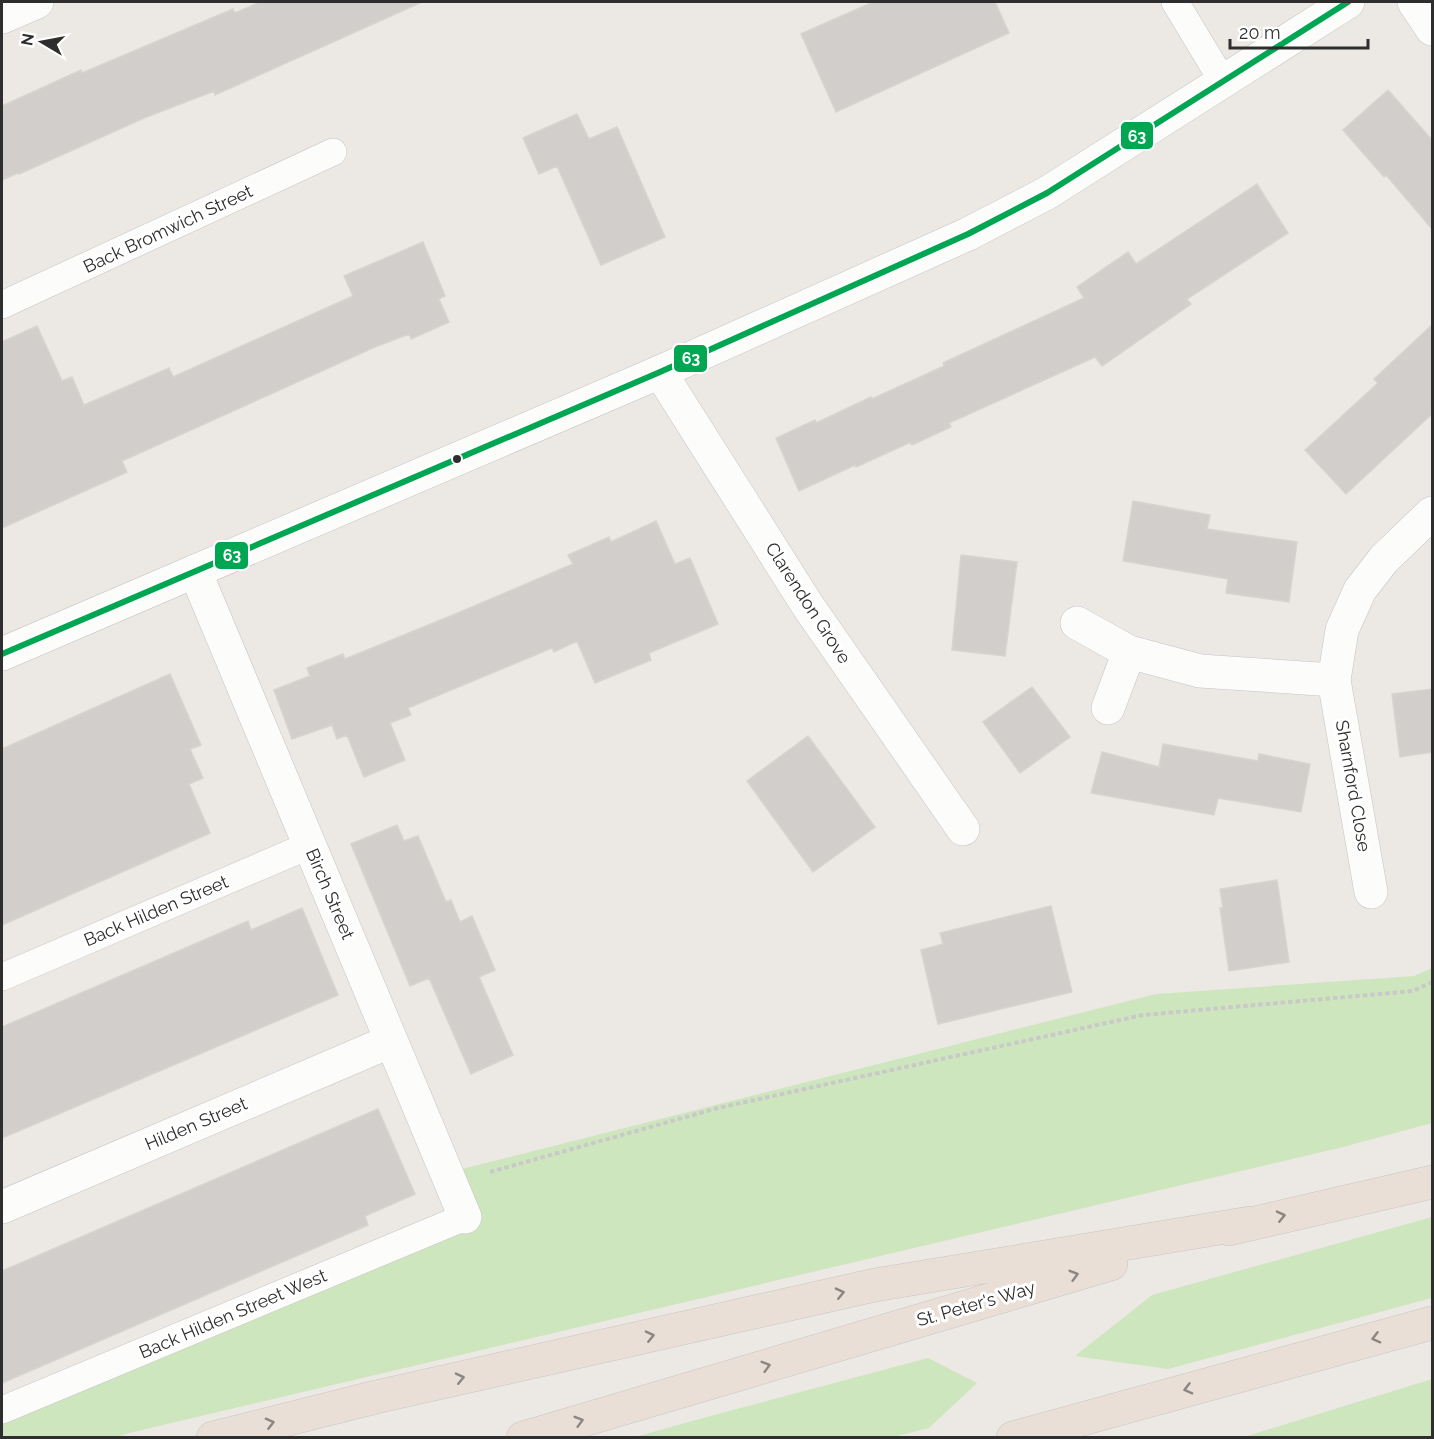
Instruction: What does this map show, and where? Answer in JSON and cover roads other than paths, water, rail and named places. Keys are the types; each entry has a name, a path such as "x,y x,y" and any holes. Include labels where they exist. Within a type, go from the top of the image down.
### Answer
{"highway":[{"name":"St. Peter's Way","path":"523,1437 1250,1223 1432,1182"},
{"path":"213,1437 376,1397 875,1285 1250,1223"},
{"path":"1013,1437 1432,1323"}],"street":[{"path":"2,17 37,2"},
{"path":"2,654 660,372 968,234 1047,193 1348,2"},
{"path":"1414,2 1432,29"},
{"name":"Clarendon Grove","path":"660,372 808,606 963,829"},
{"name":"Sharnford Close","path":"1371,892 1334,680 1342,630 1360,590 1384,559 1432,513"},
{"name":"Birch Street","path":"195,571 465,1217"},
{"path":"1077,623 1129,652 1200,671 1334,680"},
{"path":"1108,708 1129,652"},
{"name":"Hilden Street","path":"2,1207 392,1041"}],"lane":[{"path":"1175,2 1222,80"},
{"name":"Back Bromwich Street","path":"2,305 333,152"},
{"name":"Back Hilden Street","path":"2,977 310,845"},
{"name":"Back Hilden Street West","path":"2,1410 465,1217"}]}
